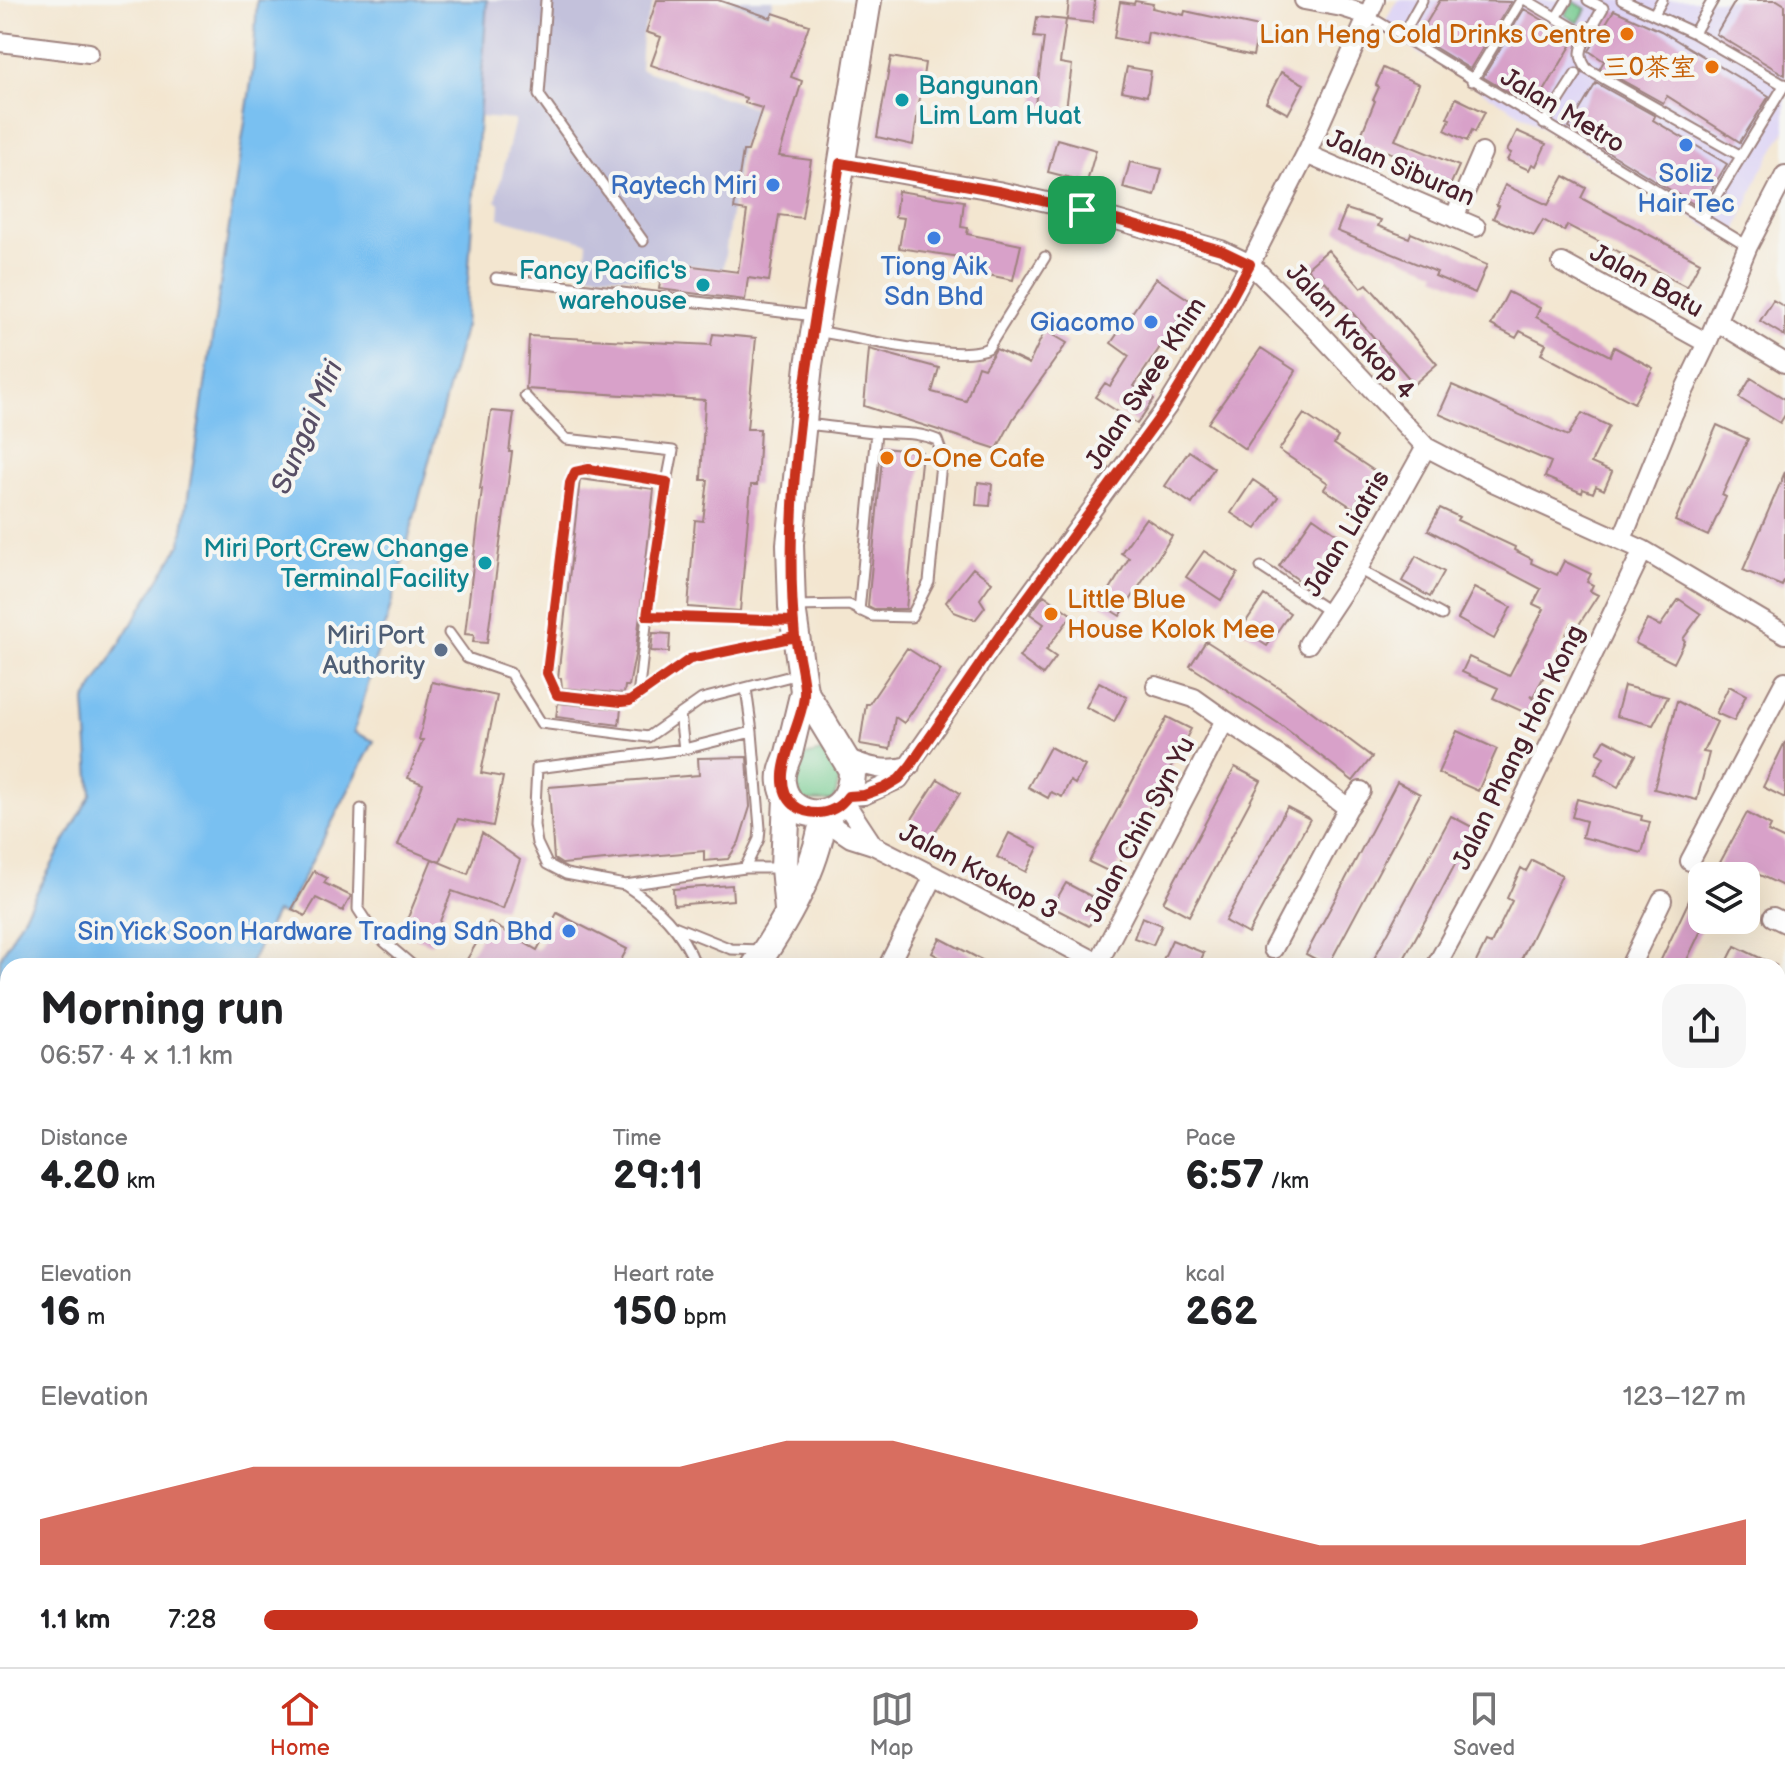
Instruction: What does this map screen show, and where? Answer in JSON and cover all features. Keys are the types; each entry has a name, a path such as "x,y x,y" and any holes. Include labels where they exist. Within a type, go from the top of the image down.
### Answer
{"street":[{"path":"1304,0 1342,7 1371,8"},
{"path":"760,958 788,910 838,803 852,784 852,770 803,682 793,621 790,544 815,323 864,2"},
{"name":"Jalan Swee Khim","path":"838,803 884,788 899,779 910,766 1000,635 1167,407 1250,264 1306,154 1371,8"},
{"path":"0,42 89,53"},
{"path":"1454,218 1482,153"},
{"name":"Jalan Siburan","path":"1306,154 1476,227"},
{"name":"Jalan Krokop 4","path":"840,163 998,191 1082,210 1221,250 1250,264 1426,447 1495,483 1622,539 1783,626"},
{"path":"1622,539 1673,414 1748,246 1785,177"},
{"name":"Jalan Batu","path":"1562,263 1707,343"},
{"path":"1716,321 1785,363"},
{"name":"Jalan Liatris","path":"1308,644 1358,569 1426,447"},
{"name":"Jalan Phang Hon Kong","path":"1440,958 1496,856 1643,550"},
{"path":"1690,861 1785,681"},
{"path":"788,910 784,868 787,797 782,784 782,771 788,758 803,682"},
{"name":"Jalan Chin Syn Yu","path":"1156,686 1194,698 1287,761 1348,808"},
{"name":"Jalan Chin Syn Yu","path":"1104,958 1225,720"},
{"path":"788,758 810,743 824,743 871,769 891,770 910,766"},
{"path":"1273,949 1348,808 1361,791"},
{"path":"787,797 809,813 838,803"},
{"name":"Jalan Krokop 3","path":"838,803 873,845 1090,958"},
{"path":"892,958 934,876"},
{"path":"1634,958 1662,900"}],"lane":[{"path":"546,0 539,95 643,241"},
{"path":"1402,36 1422,0"},
{"path":"1472,81 1523,0 1587,36"},
{"path":"1556,18 1567,0"},
{"path":"1588,0 1603,8 1581,49 1580,59 1587,69 1741,156"},
{"path":"1622,0 1694,33 1785,85 1703,219"},
{"path":"1654,14 1662,0"},
{"path":"1694,33 1713,0"},
{"name":"Jalan Metro","path":"1371,8 1402,36 1472,81 1748,246"},
{"path":"1544,124 1576,74"},
{"path":"496,278 815,323 938,351 980,353 988,348 1045,257"},
{"path":"525,396 566,439 673,451 647,616 638,697"},
{"path":"667,482 589,469 575,472 570,483 547,673 557,695 621,702 638,697 690,659 793,621 849,605 872,616 911,617 929,582 942,454 937,440 904,431 876,432 802,424"},
{"path":"859,611 876,432"},
{"path":"1261,567 1330,612"},
{"path":"1358,569 1442,615"},
{"path":"647,616 793,621"},
{"path":"449,633 467,658 510,673 541,723 648,737 702,699 746,688 803,682"},
{"path":"745,868 759,839 760,828 746,688"},
{"path":"680,715 684,749"},
{"path":"752,732 684,749 537,768 534,825 537,843 547,864 566,874 625,885 745,868 784,868"},
{"path":"361,809 358,909 373,932 404,958"},
{"path":"625,885 654,903 674,926 692,958"},
{"path":"674,926 760,958"}],"shaded area":[{"path":"487,0 654,0 642,35 640,69 755,108 740,151 723,269 661,261 658,278 585,274 587,242 499,218 500,204 496,201 515,120 479,117"},
{"path":"725,0 774,0 769,16"},
{"path":"1398,0 1785,0 1785,131 1760,173 1732,241 1380,30"}],"green space":[{"path":"1573,1 1586,9 1578,23 1565,15"},
{"path":"820,752 829,755 842,768 834,801 802,801 791,771 802,757"}],"water":[{"name":"Sungai Miri","path":"257,0 487,0 465,325 354,732 374,741 284,915 276,912 253,958 1,958 91,794 85,701 181,543 253,69"}],"building":[{"path":"657,0 718,0 771,18 773,13 809,25 791,77 802,81 779,156 811,160 802,218 779,215 769,281 748,278 745,300 659,289 663,262 738,272 747,211 734,209 743,151 748,151 762,108 745,103 746,98 651,65 661,37 646,32"},
{"path":"1069,0 1095,0 1093,23 1067,20"},
{"path":"1440,0 1511,2 1470,69 1418,37"},
{"path":"1736,0 1777,0 1785,5 1785,75 1716,34"},
{"path":"1135,1 1184,15 1185,11 1259,27 1253,56 1148,32 1146,44 1114,38 1120,2 1134,4"},
{"path":"1524,9 1575,39 1534,108 1483,77"},
{"path":"1614,10 1661,31 1769,96 1740,142 1667,96 1663,103 1600,68 1604,61 1589,51"},
{"path":"1037,17 1066,20 1060,63 1072,65 1066,109 1035,105 1044,38 1034,37"},
{"name":"Bangunan Lim Lam Huat","path":"891,57 925,63 913,145 877,137"},
{"path":"1127,67 1151,71 1147,96 1122,91"},
{"path":"1383,68 1419,84 1395,140 1459,166 1449,188 1402,169 1406,159 1359,140 1375,101 1379,87 1376,85"},
{"path":"1281,72 1304,84 1288,114 1266,102"},
{"path":"1596,83 1655,116 1653,120 1727,164 1700,208 1569,128"},
{"path":"1456,98 1485,112 1467,141 1445,130"},
{"path":"1517,131 1546,144 1536,166 1532,164 1529,170 1507,160 1511,153 1507,151"},
{"path":"1057,139 1096,150 1087,182 1048,172"},
{"path":"1130,162 1162,169 1155,196 1123,188"},
{"path":"1564,176 1586,188 1581,198 1700,262 1687,287 1567,225 1564,231 1543,220 1534,236 1493,218 1505,185 1548,205"},
{"path":"898,191 964,201 961,227 968,228 967,234 1021,245 1013,280 978,273 981,260 899,248 904,218 895,217"},
{"path":"1346,209 1381,220 1378,226 1409,238 1411,233 1487,265 1475,293 1435,276 1437,272 1337,231"},
{"path":"1328,250 1361,288 1367,284 1437,364 1414,384 1325,281 1321,284 1307,268"},
{"name":"Giacomo","path":"1156,278 1191,301 1134,386 1154,399 1137,424 1095,397 1105,383 1110,386 1129,356 1111,343"},
{"path":"1508,292 1540,308 1536,317 1610,356 1614,347 1653,368 1634,403 1541,354 1546,344 1520,331 1516,338 1491,325"},
{"path":"1773,300 1785,307 1785,336 1760,321"},
{"path":"1045,330 1067,343 1013,419 997,449 864,406 869,349 939,368 932,392 966,401 978,366 984,368 996,349 1029,364"},
{"path":"713,334 756,338 747,429 760,429 757,485 751,485 740,611 688,607 695,520 703,521 708,480 701,480 705,400 526,389 529,336 711,345"},
{"path":"1261,348 1296,371 1245,449 1208,423"},
{"path":"1751,378 1785,399 1785,415 1780,423 1739,398"},
{"path":"1452,385 1568,436 1582,413 1609,426 1591,463 1612,472 1604,490 1596,486 1593,493 1583,489 1582,493 1545,477 1551,462 1439,414"},
{"name":"Miri Port Crew Change Terminal Facility","path":"491,411 514,413 509,452 512,452 487,643 473,642 474,635 465,634"},
{"path":"1304,414 1338,437 1334,444 1376,472 1353,508 1324,489 1328,483 1279,450"},
{"path":"1717,425 1748,439 1722,495 1726,497 1708,536 1675,521"},
{"path":"883,448 922,452 906,609 874,609 868,606"},
{"path":"1189,451 1214,468 1192,504 1165,486"},
{"path":"1785,472 1785,579 1782,586 1743,570"},
{"path":"580,479 654,489 636,650 629,686 625,686 624,694 562,688 561,678 558,678"},
{"path":"1253,480 1278,497 1256,529 1231,513"},
{"path":"978,482 992,484 990,506 976,505"},
{"path":"1440,508 1459,517 1457,520 1515,547 1514,550 1532,559 1531,563 1557,575 1564,561 1591,574 1587,582 1593,585 1590,591 1598,595 1578,626 1572,623 1533,697 1530,696 1534,700 1528,714 1493,698 1498,688 1462,672 1469,657 1509,676 1544,609 1533,604 1541,589 1428,530"},
{"path":"1313,517 1350,543 1336,563 1327,557 1307,586 1279,566"},
{"path":"1146,518 1172,536 1120,616 1101,604 1129,558 1121,553"},
{"path":"1204,551 1238,573 1221,600 1186,577"},
{"path":"1416,556 1444,572 1430,597 1402,581"},
{"path":"973,568 992,582 980,599 985,607 975,620 954,612 946,602"},
{"path":"1474,588 1511,607 1494,639 1458,619"},
{"path":"1044,595 1072,615 1046,650 1056,657 1043,675 1019,657 1044,624 1030,614"},
{"path":"1264,595 1290,613 1267,646 1241,629"},
{"path":"1679,599 1701,614 1683,639 1685,641 1674,663 1635,643 1647,620 1660,626"},
{"path":"653,633 670,634 669,652 651,651"},
{"path":"1206,641 1286,692 1372,757 1353,781 1281,725 1190,666"},
{"path":"907,648 941,670 904,723 895,717 890,749 860,744 866,704 869,704"},
{"path":"432,682 497,696 481,773 503,777 493,826 458,819 440,862 398,845 423,784 408,778 423,740 419,740"},
{"path":"1099,682 1127,697 1114,722 1086,707"},
{"path":"1624,686 1668,697 1653,725 1616,716"},
{"path":"1729,686 1746,695 1734,721 1716,713"},
{"path":"1677,701 1717,722 1703,752 1709,753 1697,800 1654,789"},
{"path":"558,703 621,709 619,725 556,717"},
{"path":"1167,717 1191,729 1114,874 1089,862"},
{"path":"1457,731 1497,749 1478,791 1438,773"},
{"path":"1605,739 1636,755 1618,787 1595,774 1604,757 1597,753"},
{"path":"1785,742 1785,798 1763,787"},
{"path":"1050,747 1085,766 1075,784 1070,781 1062,797 1051,792 1048,798 1028,787"},
{"path":"747,757 750,807 739,842 728,859 704,861 704,851 562,864 554,859 549,787 699,775 698,758"},
{"path":"1235,767 1261,781 1189,916 1163,902"},
{"path":"938,779 960,793 931,838 918,829 921,824 912,819"},
{"path":"1397,782 1420,794 1332,958 1313,958 1306,954"},
{"path":"1577,799 1642,816 1641,820 1650,822 1642,853 1582,837 1586,821 1572,817"},
{"path":"1287,807 1310,819 1248,934 1225,921"},
{"path":"1747,813 1771,826 1768,832 1785,840 1785,887 1760,875 1760,862 1720,862"},
{"path":"1451,816 1474,828 1404,958 1374,958"},
{"path":"482,833 520,860 503,909 452,891 431,944 402,932 432,859 468,874"},
{"path":"1009,833 1038,848 1026,872 997,857"},
{"path":"1532,860 1562,875 1522,958 1478,958 1486,942 1491,944 1512,901 1507,898 1521,868 1526,871"},
{"path":"314,871 327,878 324,883 351,896 343,911 316,898 305,916 292,909"},
{"path":"1066,883 1102,902 1089,926 1052,907"},
{"path":"732,885 733,900 674,905 673,889"},
{"path":"1688,903 1688,934 1699,934 1688,958 1662,958"},
{"name":"Sin Yick Soon Hardware Trading Sdn Bhd","path":"557,913 627,949 622,958 468,958 489,922 537,950"},
{"path":"1142,917 1162,925 1153,945 1134,938"},
{"path":"940,938 978,958 941,958 932,953"},
{"path":"1172,940 1204,953 1202,958 1164,958"},
{"path":"1735,946 1760,958 1729,958"}],"place":[{"name":"Lian Heng Cold Drinks Centre","path":"1627,34"},
{"name":"三0茶室","path":"1712,67"},
{"name":"Bangunan Lim Lam Huat","path":"902,100"},
{"name":"Soliz Hair Tec","path":"1686,145"},
{"name":"Raytech Miri","path":"773,185"},
{"name":"Tiong Aik Sdn Bhd","path":"934,238"},
{"name":"Fancy Pacific's warehouse","path":"703,285"},
{"name":"Giacomo","path":"1151,322"},
{"name":"O-One Cafe","path":"887,458"},
{"name":"Miri Port Crew Change Terminal Facility","path":"485,563"},
{"name":"Little Blue House Kolok Mee","path":"1051,614"},
{"name":"Miri Port Authority","path":"441,650"},
{"name":"Sin Yick Soon Hardware Trading Sdn Bhd","path":"569,931"}],"route":[{"path":"1082,210 998,191 840,163 796,471 790,544 795,637 690,659 630,701 557,695 547,673 570,483 575,472 589,469 667,482 647,616 793,621 795,637 804,691 782,771 782,784 787,797 809,813 824,813 835,809 848,796 864,795 899,779 1167,407 1250,264 1221,250 1082,210"}]}
